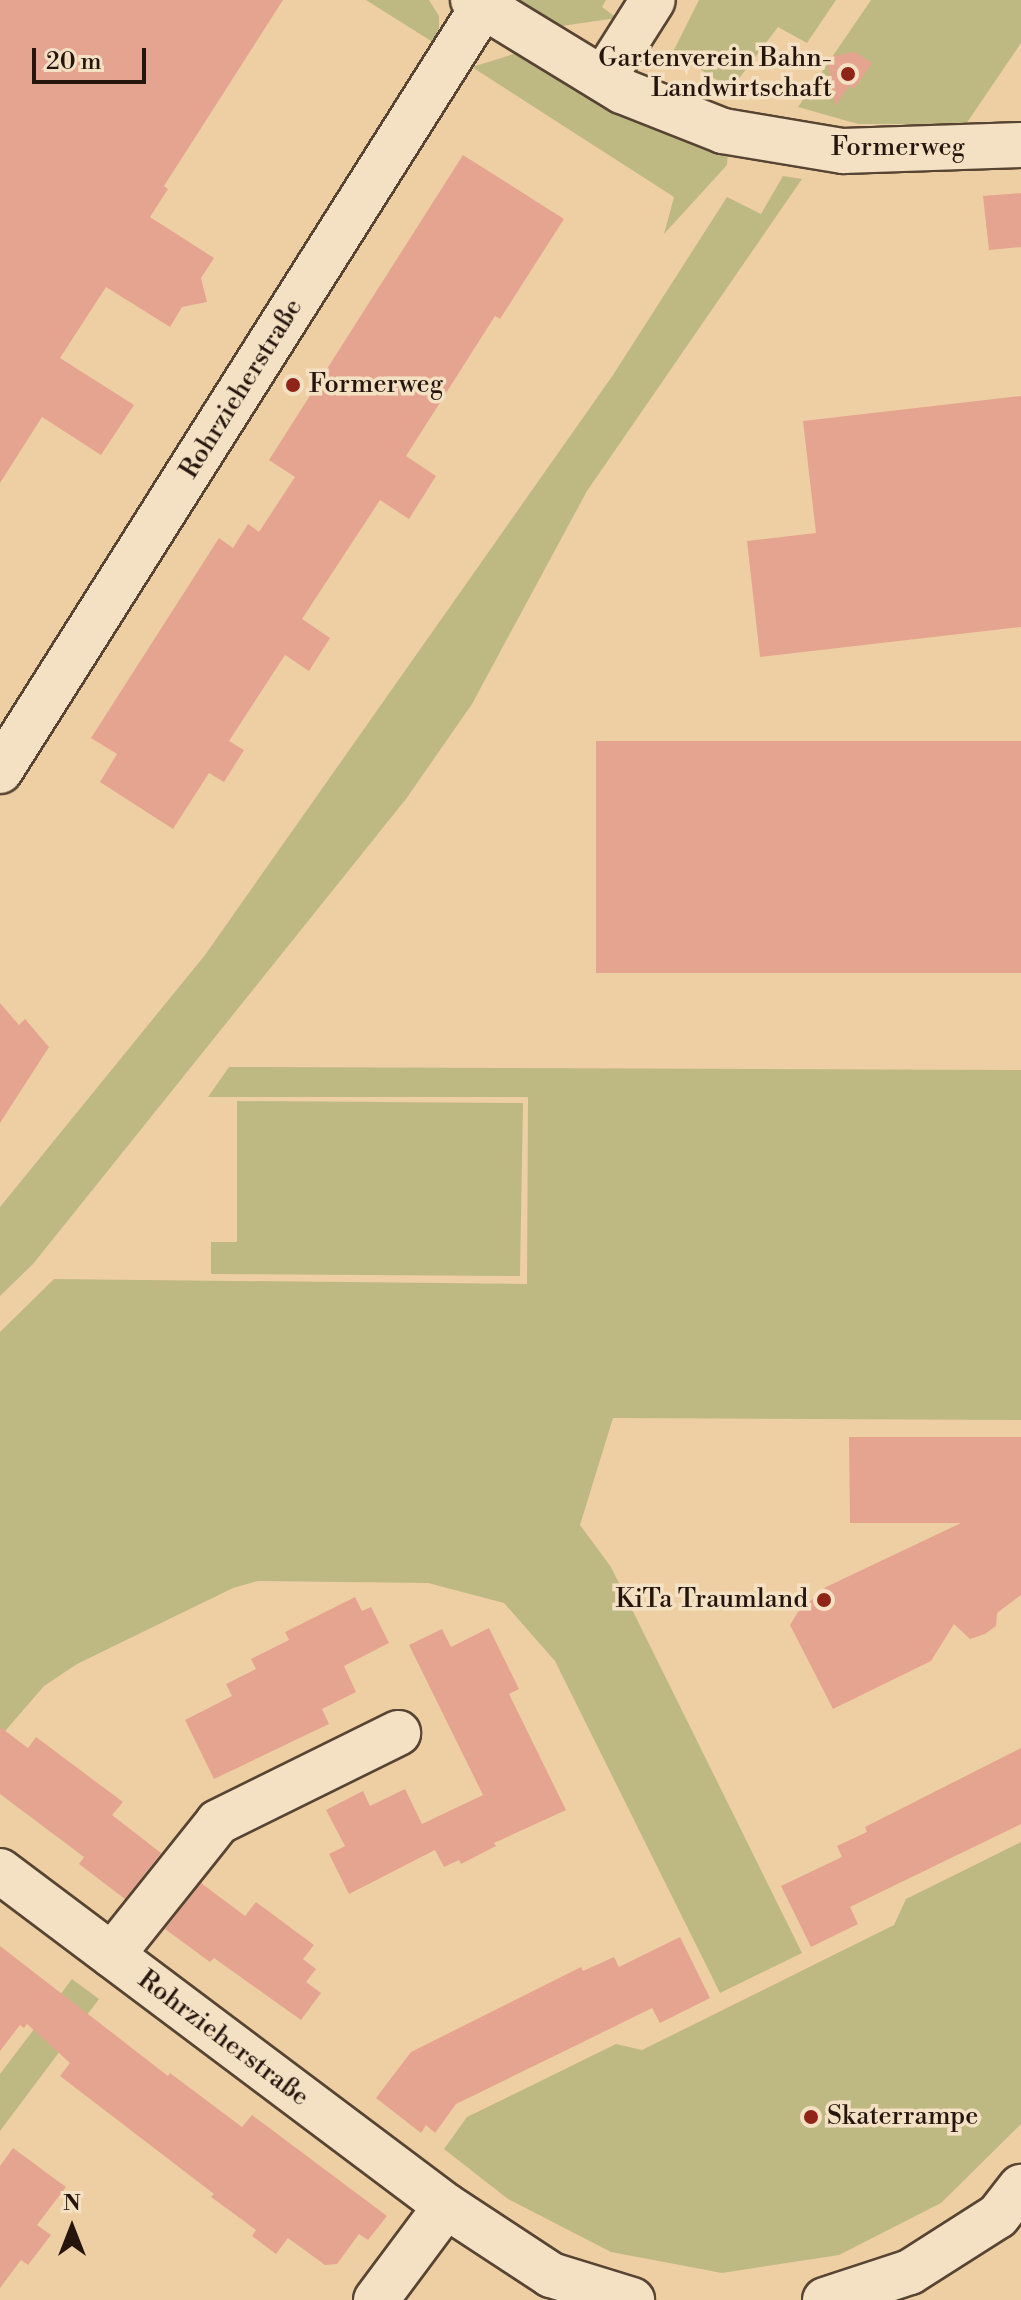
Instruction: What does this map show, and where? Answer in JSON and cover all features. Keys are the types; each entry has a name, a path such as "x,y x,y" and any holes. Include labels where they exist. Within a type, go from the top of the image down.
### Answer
{"street":[{"path":"603,79 653,0"},
{"name":"Formerweg","path":"478,3 603,79 644,101 699,124 799,146 895,151 1021,145"},
{"name":"Rohrzieherstraße","path":"0,771 478,3"},
{"path":"112,1955 218,1822 398,1733"},
{"name":"Rohrzieherstraße","path":"0,1871 446,2206 551,2275 632,2300"},
{"path":"825,2300 910,2272 998,2216 1021,2187"},
{"path":"376,2300 446,2206"}],"shaded area":[{"path":"366,0 429,0 439,16 439,46"},
{"path":"512,0 606,0 602,7 617,18 555,27"},
{"path":"699,0 836,0 807,43 778,27 731,89 673,52"},
{"path":"871,0 1021,0 1021,43 966,124 858,124 798,107"},
{"path":"520,52 728,150 727,165 664,234 674,197 472,67"},
{"path":"783,176 802,179 587,491 472,704 406,799 33,1264 0,1296 0,1207 205,955 613,375 727,197 761,214"},
{"path":"229,1067 1021,1070 1021,1420 613,1418 580,1525 611,1567 802,1953 720,1993 555,1661 504,1603 428,1583 258,1581 233,1588 77,1664 44,1686 0,1737 0,1332 54,1279 527,1284 528,1097 208,1097"},
{"path":"237,1101 523,1103 520,1276 211,1274 211,1242 237,1242"},
{"path":"1021,1842 1021,2124 941,2203 839,2255 722,2273 611,2252 508,2199 444,2149 467,2117 616,2044 642,2050 894,1925 906,1899"},
{"path":"72,1979 99,1999 0,2131 0,2074"}],"building":[{"path":"0,0 283,0 164,186 168,189 150,217 214,258 201,278 207,302 182,307 170,327 106,287 60,358 134,405 101,455 42,417 0,483"},
{"name":"Gartenverein Bahn- Landwirtschaft","path":"855,52 872,63 854,89 849,86 835,106 827,57"},
{"path":"463,155 564,219 500,319 495,316 406,456 436,476 409,519 380,500 302,619 330,638 309,671 285,655 229,741 244,750 224,782 209,773 173,829 100,782 117,754 91,738 219,538 233,548 248,524 259,532 295,477 269,460"},
{"path":"1021,193 1021,247 989,250 983,196"},
{"path":"1021,396 1021,627 760,657 747,541 816,533 803,421"},
{"path":"596,741 1021,741 1021,973 596,973"},
{"path":"0,1003 19,1025 25,1019 49,1047 0,1123"},
{"path":"849,1437 1021,1437 1021,1595 997,1613 996,1626 985,1634 970,1639 954,1624 931,1661 833,1709 790,1625 798,1612 826,1587 961,1523 850,1523"},
{"path":"355,1597 362,1611 371,1607 389,1643 344,1666 356,1692 322,1709 329,1724 214,1779 185,1720 232,1696 226,1684 256,1669 251,1659 289,1640 285,1632"},
{"path":"489,1628 519,1689 509,1694 566,1810 494,1843 496,1846 461,1864 459,1860 444,1867 435,1850 349,1894 329,1854 345,1846 326,1810 363,1791 370,1806 405,1789 422,1824 483,1795 409,1645 442,1629 451,1647"},
{"path":"0,1727 28,1748 36,1737 123,1802 112,1815 161,1853 125,1899 79,1864 84,1857 0,1794"},
{"path":"1021,1748 1021,1824 850,1907 858,1924 811,1947 781,1886 842,1857 837,1846 867,1832 865,1827"},
{"path":"201,1883 245,1916 256,1902 314,1945 303,1959 316,1969 306,1982 321,1993 301,2020 214,1958 210,1962 165,1929"},
{"path":"680,1937 710,1998 660,2023 652,2008 456,2104 435,2133 426,2125 421,2133 376,2098 411,2052 581,1967 583,1971 614,1957 619,1967"},
{"path":"0,1946 168,2076 170,2073 242,2127 252,2115 387,2216 368,2240 359,2234 337,2264 325,2265 288,2238 276,2254 252,2236 256,2230 211,2197 214,2194 60,2076 70,2063 27,2024 24,2028 20,2025 0,2051"},
{"path":"13,2148 66,2187 37,2225 51,2235 28,2265 21,2260 0,2288 0,2166"}],"place":[{"name":"Gartenverein Bahn- Landwirtschaft","path":"848,74"},
{"name":"Formerweg","path":"293,385"},
{"name":"KiTa Traumland","path":"824,1600"},
{"name":"Skaterrampe","path":"811,2117"}]}
